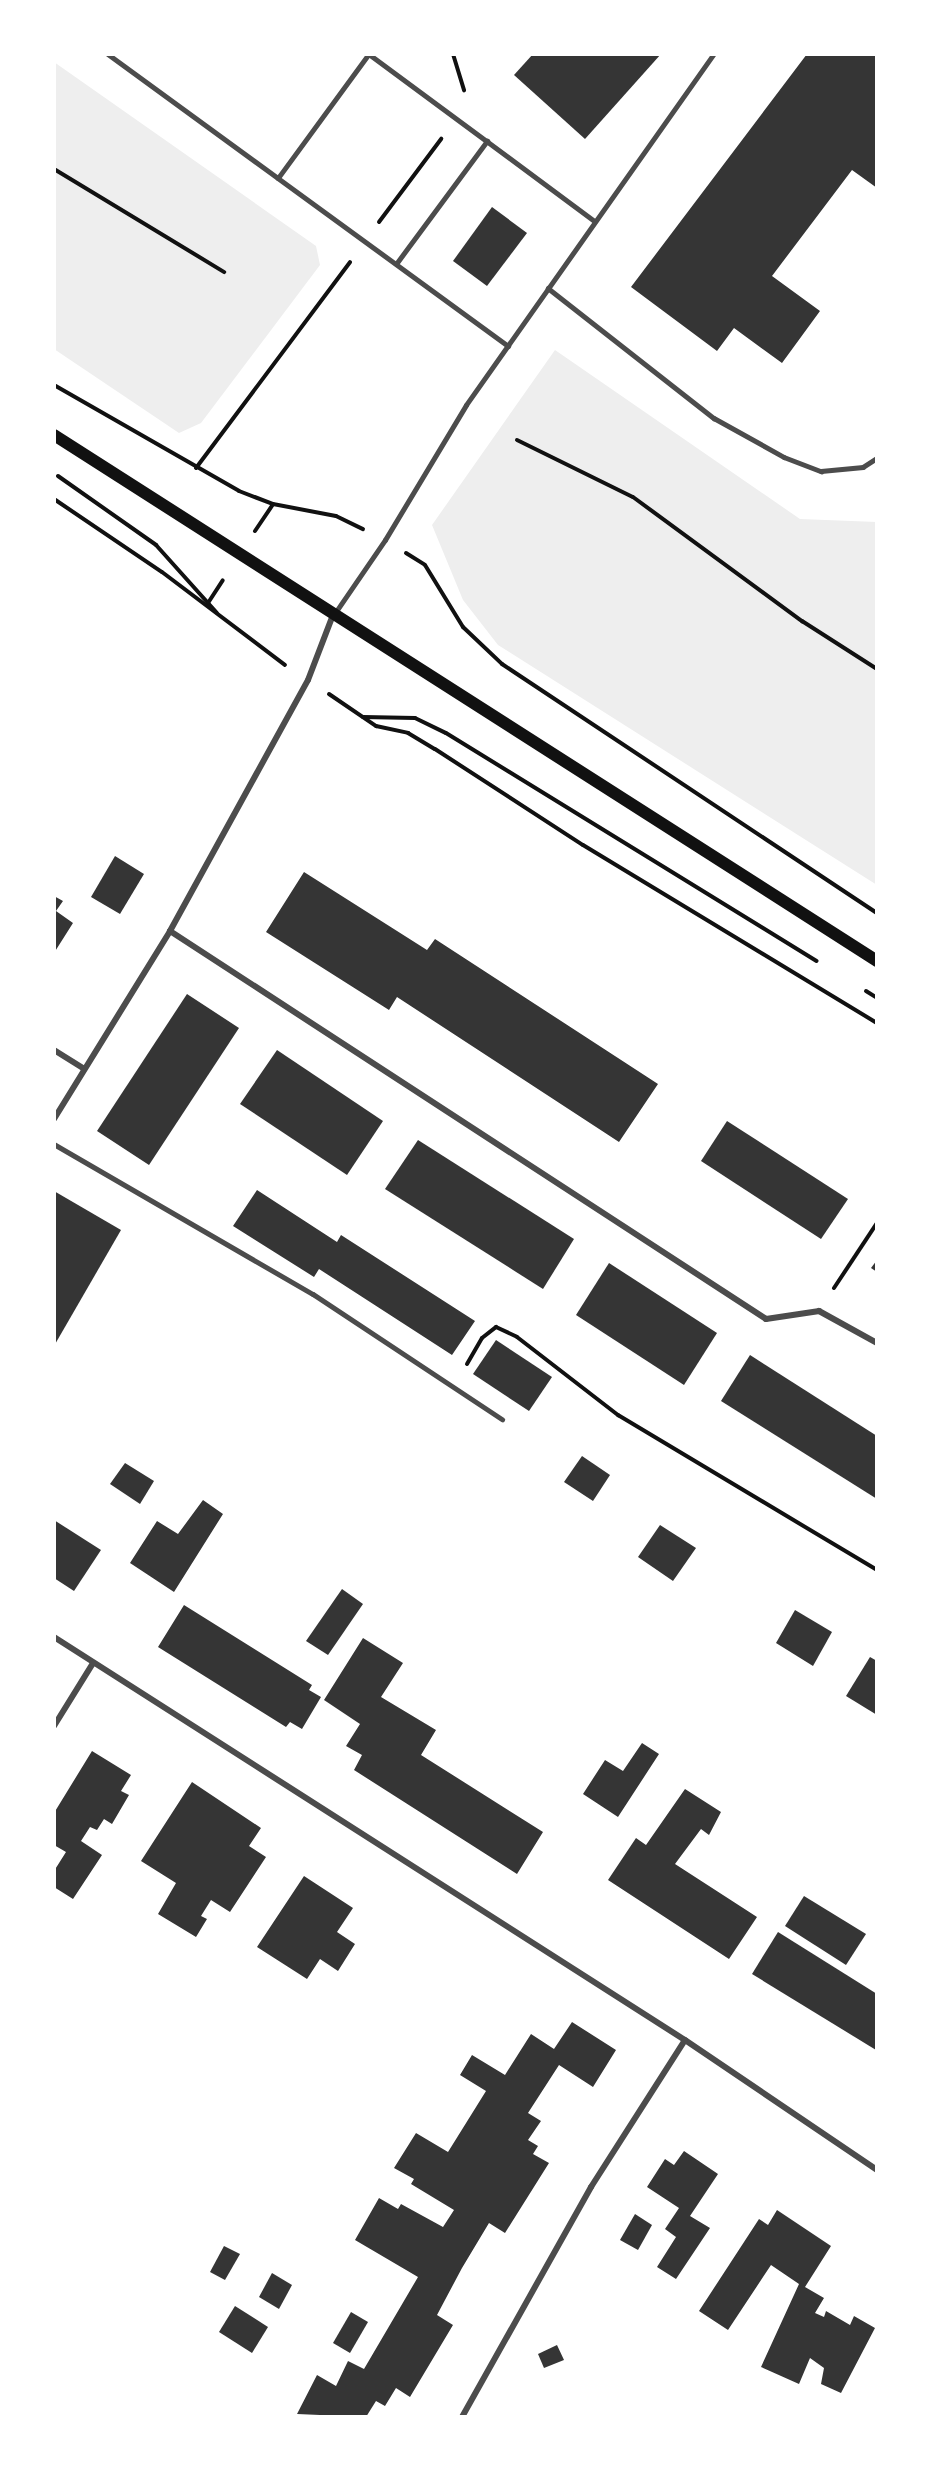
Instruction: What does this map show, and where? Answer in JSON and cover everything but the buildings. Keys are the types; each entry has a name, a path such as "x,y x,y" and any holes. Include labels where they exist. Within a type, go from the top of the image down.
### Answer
{"main road":[{"path":"54,435 877,961"}],"street":[{"path":"54,1119 83,1068 170,931 308,680 333,615"},
{"path":"170,931 766,1318 819,1311 877,1343"},
{"path":"54,1050 83,1068"},
{"path":"54,1637 685,2040 877,2170"},
{"path":"54,1726 93,1663"},
{"path":"462,2417 591,2187 685,2040"}],"lane":[{"path":"108,54 366,240 508,346"},
{"path":"278,178 369,54 595,221"},
{"path":"333,615 385,540 466,405 714,54"},
{"path":"396,264 486,141"},
{"path":"548,288 714,418 784,457 821,471 863,467 877,458"},
{"path":"54,1144 313,1294 501,1419"}],"path":[{"path":"196,468 455,118"},
{"path":"54,169 224,272"},
{"path":"54,385 196,468 248,494 273,504 336,516 385,540 425,566 463,627 502,664 877,913"},
{"path":"517,440 633,496 802,621 877,669"},
{"path":"54,474 156,545 224,621 162,573 54,499"},
{"path":"827,968 446,733 415,718 363,717 376,726 408,733 435,749 583,845 877,1023"},
{"path":"857,986 877,998"},
{"path":"819,1311 877,1222"},
{"path":"455,1389 483,1338 496,1327 517,1337 618,1415 877,1570"}],"shaded area":[{"path":"54,62 316,246 320,265 201,423 179,433 54,349"},
{"path":"555,350 800,519 877,522 877,885 498,645 463,600 432,525"}]}
